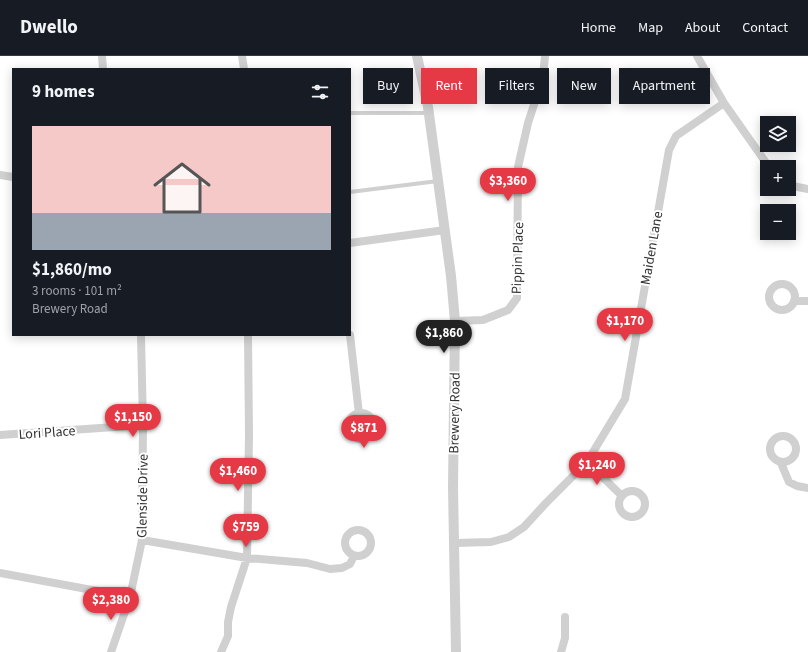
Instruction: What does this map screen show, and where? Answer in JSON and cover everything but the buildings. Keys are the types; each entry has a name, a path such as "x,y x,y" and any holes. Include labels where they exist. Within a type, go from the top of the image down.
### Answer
{"street":[{"path":"102,56 103,68"},
{"path":"242,56 244,68"},
{"name":"Brewery Road","path":"417,56 428,113 438,181 451,276 455,321 453,487 456,652"},
{"name":"Pippin Place","path":"455,321 483,320 508,310 518,298 518,166 528,123 543,77 545,56"},
{"path":"697,56 724,103 764,160"},
{"name":"Maiden Lane","path":"455,542 490,542 509,538 524,527 587,462 625,399 669,150 676,136 724,103"},
{"path":"0,175 12,177"},
{"path":"796,187 808,189"},
{"path":"351,243 445,230"},
{"path":"794,301 808,301"},
{"name":"Glenside Drive","path":"111,652 130,597 142,540 143,425 141,336"},
{"path":"221,652 228,636 228,622 231,607 247,558 249,434 248,336"},
{"path":"350,336 359,414"},
{"name":"Lori Place","path":"0,435 143,425"},
{"path":"587,462 621,495"},
{"path":"781,463 789,482 797,486 808,488"},
{"path":"142,540 247,558 307,563 330,569 342,568 350,564 354,556"},
{"path":"0,574 130,597"},
{"path":"561,652 565,638 565,617"}],"lane":[{"path":"351,113 428,113"},
{"path":"351,192 438,181"}]}
